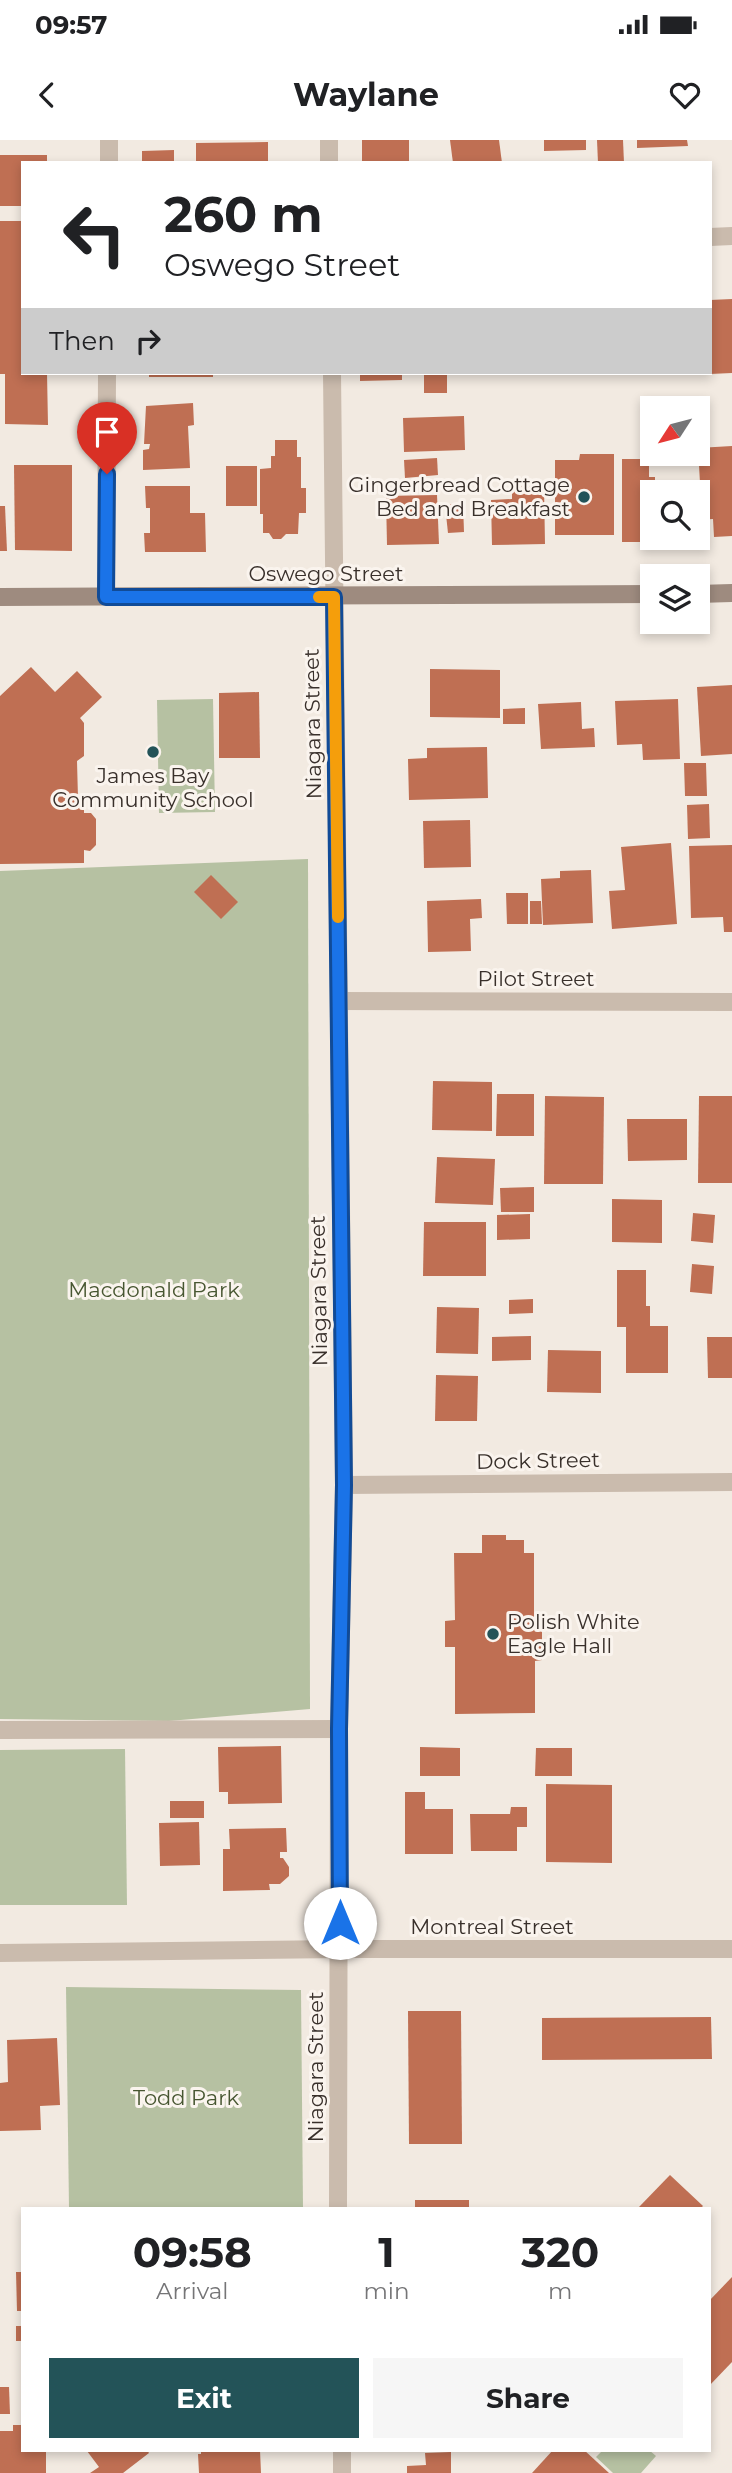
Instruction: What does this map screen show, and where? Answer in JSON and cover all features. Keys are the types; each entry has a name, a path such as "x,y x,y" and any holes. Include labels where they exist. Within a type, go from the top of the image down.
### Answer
{"street":[{"path":"108,161 109,140"},
{"path":"329,140 329,161"},
{"path":"712,237 732,236"},
{"path":"106,597 107,375"},
{"name":"Niagara Street","path":"332,375 344,1485 339,1729 338,2207"},
{"path":"710,594 732,593"},
{"name":"Oswego Street","path":"0,597 640,594"},
{"name":"Pilot Street","path":"339,1001 732,1002"},
{"name":"Dock Street","path":"344,1485 732,1482"},
{"path":"0,1730 339,1729"},
{"name":"Montreal Street","path":"0,1953 340,1949 732,1949"},
{"path":"342,2452 342,2473"}],"green space":[{"path":"213,699 215,812 159,813 157,700"},
{"name":"Macdonald Park","path":"308,859 310,1709 169,1721 0,1719 0,871"},
{"path":"125,1749 127,1905 0,1905 0,1750"},
{"name":"Todd Park","path":"66,1987 301,1990 303,2207 69,2207"},
{"path":"601,2452 651,2452 656,2456 641,2473 613,2473 596,2457"}],"building":[{"path":"362,140 409,140 409,161 362,161"},
{"path":"450,140 499,140 502,161 453,161"},
{"path":"544,140 586,140 586,150 544,151"},
{"path":"597,140 623,140 624,161 598,161"},
{"path":"637,140 687,140 688,146 637,148"},
{"path":"268,142 268,161 196,161 196,143"},
{"path":"174,150 174,161 142,161 142,151"},
{"path":"0,155 47,155 47,161 21,161 21,206 0,206"},
{"path":"0,221 21,221 21,375 47,375 48,425 5,424 5,374 0,374"},
{"path":"732,299 732,373 712,374 712,300"},
{"path":"149,375 213,375 213,377"},
{"path":"360,375 402,375 402,380 360,381"},
{"path":"424,375 447,375 447,393 424,393"},
{"path":"193,403 194,425 188,426 190,468 143,470 143,450 149,449 150,444 144,444 146,406"},
{"path":"464,416 465,450 404,452 403,418"},
{"path":"275,440 297,440 297,457 301,457 301,488 306,488 306,513 299,513 298,534 286,534 281,539 273,539 269,533 263,533 263,514 260,514 260,469 271,468 271,456 275,456"},
{"path":"732,446 732,536 714,537 713,519 710,519 710,480 700,480 699,466 710,466 710,447"},
{"name":"Gingerbread Cottage Bed and Breakfast","path":"580,454 614,454 614,535 555,535 555,460 579,460"},
{"path":"437,458 438,475 405,478 404,460"},
{"path":"622,459 640,459 640,466 649,466 649,477 655,477 655,480 640,480 640,542 622,542"},
{"path":"14,465 72,465 72,551 15,550"},
{"path":"226,466 257,466 257,506 226,506"},
{"path":"145,486 190,486 190,513 205,513 206,552 145,552 144,533 150,533 150,508 146,508"},
{"path":"544,486 545,544 492,545 491,500 512,499 512,487"},
{"path":"437,495 439,544 387,545 386,496"},
{"path":"463,503 464,532 448,533 445,505"},
{"path":"0,506 5,506 7,551 0,551"},
{"path":"31,667 55,692 77,671 102,697 80,718 84,723 84,756 77,761 78,798 84,798 84,813 91,813 96,819 96,845 90,851 84,850 84,863 0,864 0,696"},
{"path":"430,669 500,670 500,718 430,717"},
{"path":"732,685 732,754 701,756 697,687"},
{"path":"259,692 260,758 219,758 219,693"},
{"path":"678,699 680,759 643,760 642,744 617,745 615,701"},
{"path":"581,702 582,729 594,728 595,747 541,749 538,704"},
{"path":"525,708 525,724 503,724 503,709"},
{"path":"487,747 488,798 409,800 408,759 427,758 427,748"},
{"path":"684,763 706,763 707,796 685,796"},
{"path":"709,804 710,838 688,839 687,805"},
{"path":"470,820 471,867 424,868 423,821"},
{"path":"671,843 677,924 612,929 609,891 625,890 621,847"},
{"path":"732,845 732,932 724,932 723,917 691,918 689,846"},
{"path":"591,870 593,923 543,925 541,879 560,878 560,871"},
{"path":"211,875 238,902 221,919 194,892"},
{"path":"506,893 528,893 528,924 507,924"},
{"path":"481,899 482,918 470,919 471,951 428,952 427,901"},
{"path":"530,901 541,901 542,924 530,924"},
{"path":"433,1081 492,1082 492,1131 432,1130"},
{"path":"497,1094 534,1094 534,1136 496,1136"},
{"path":"545,1096 604,1097 603,1184 544,1184"},
{"path":"699,1096 732,1096 732,1183 698,1183"},
{"path":"627,1119 687,1119 687,1160 628,1161"},
{"path":"437,1157 495,1159 493,1205 435,1203"},
{"path":"534,1187 534,1212 501,1212 500,1188"},
{"path":"612,1199 662,1200 662,1243 612,1242"},
{"path":"693,1213 715,1215 713,1243 691,1241"},
{"path":"530,1214 530,1239 497,1240 497,1215"},
{"path":"424,1222 486,1222 486,1276 423,1276"},
{"path":"692,1264 714,1266 712,1294 690,1292"},
{"path":"617,1270 646,1270 646,1306 650,1306 650,1326 668,1326 668,1373 626,1373 626,1327 617,1327"},
{"path":"533,1299 533,1313 509,1314 509,1300"},
{"path":"437,1307 479,1308 478,1354 436,1353"},
{"path":"531,1336 531,1360 492,1361 492,1337"},
{"path":"707,1337 732,1337 732,1378 708,1378"},
{"path":"548,1350 601,1351 601,1393 547,1392"},
{"path":"436,1375 478,1376 477,1421 435,1421"},
{"name":"Polish White Eagle Hall","path":"482,1535 506,1535 506,1540 524,1540 524,1553 534,1553 534,1620 542,1620 542,1660 535,1661 535,1713 455,1714 455,1647 445,1647 445,1621 455,1620 454,1553 482,1553"},
{"path":"281,1746 282,1803 228,1804 228,1792 219,1792 218,1747"},
{"path":"420,1747 460,1748 460,1776 420,1776"},
{"path":"536,1748 572,1748 572,1776 535,1776"},
{"path":"546,1784 612,1785 612,1863 546,1862"},
{"path":"405,1792 425,1792 425,1809 453,1809 453,1854 405,1854"},
{"path":"170,1801 204,1801 204,1818 170,1818"},
{"path":"511,1807 527,1807 527,1827 517,1827 517,1851 471,1851 470,1814 510,1814"},
{"path":"199,1822 200,1865 160,1866 159,1823"},
{"path":"286,1828 287,1852 280,1852 280,1858 283,1858 289,1867 289,1876 280,1884 269,1884 270,1890 223,1891 223,1849 230,1849 229,1829"},
{"path":"408,2011 461,2011 462,2144 409,2144"},
{"path":"711,2017 712,2059 542,2060 542,2018"},
{"path":"57,2038 60,2105 40,2106 41,2130 0,2131 0,2083 8,2082 7,2040"},
{"path":"670,2175 703,2206 702,2207 639,2207"},
{"path":"415,2200 469,2200 469,2207 415,2207"},
{"path":"16,2272 21,2272 21,2311 17,2311"},
{"path":"732,2277 732,2362 711,2384 711,2299"},
{"path":"16,2326 21,2326 21,2341 16,2341"},
{"path":"0,2387 9,2387 10,2414 0,2414"},
{"path":"13,2425 21,2425 21,2452 46,2452 46,2473 0,2473 0,2431 13,2431"},
{"path":"88,2452 149,2453 123,2473 90,2473 99,2467"},
{"path":"260,2452 261,2473 199,2473 198,2454"},
{"path":"451,2452 451,2473 407,2473 407,2466 426,2465 425,2453"},
{"path":"551,2452 586,2452 609,2473 532,2473"}],"slow traffic":[{"path":"319,597 334,597 338,917"}],"place":[{"name":"Gingerbread Cottage Bed and Breakfast","path":"584,497"},
{"name":"James Bay Community School","path":"153,752"},
{"name":"Polish White Eagle Hall","path":"493,1634"}],"route":[{"path":"107,474 106,597 334,597 344,1485 339,1729 340,1923"}]}
